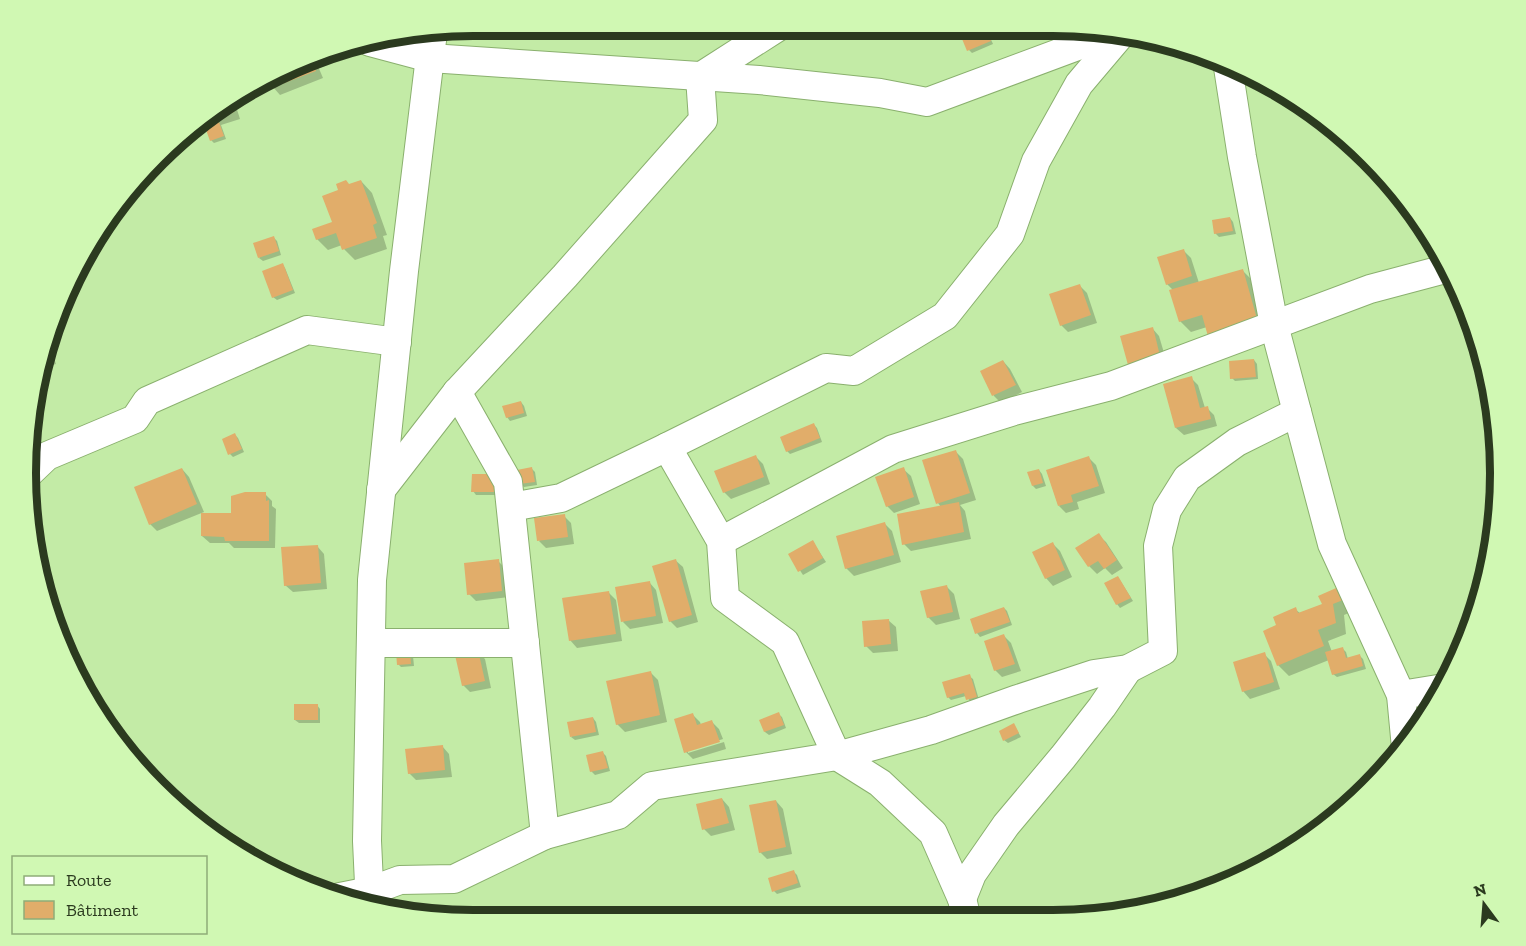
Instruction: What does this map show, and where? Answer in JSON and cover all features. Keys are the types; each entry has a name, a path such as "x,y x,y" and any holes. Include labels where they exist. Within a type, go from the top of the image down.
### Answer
{"street":[{"path":"700,77 764,36"},
{"path":"394,43 432,45 700,77 759,80 880,93 927,102 1097,39"},
{"path":"511,507 561,498 826,368 854,371 945,316 1010,234 1036,161 1079,84 1116,41"},
{"path":"370,897 367,841 372,580 396,342 432,45"},
{"path":"1229,73 1242,157 1274,325 1332,544 1401,695 1405,732"},
{"path":"381,490 457,392 565,276 703,120 700,77"},
{"path":"721,542 893,449 1014,411 1111,386 1370,289 1440,270"},
{"path":"36,466 47,456 135,419 147,401 307,330 396,342"},
{"path":"457,392 508,482 545,835"},
{"path":"371,898 400,880 454,879 545,835 618,814 652,786 837,756 931,730 1094,674 1128,669 1163,651 1158,546 1167,510 1187,478 1237,442 1297,412"},
{"path":"668,447 721,542 725,598 785,642 837,756 880,783 933,833 965,909"},
{"path":"371,643 525,643"},
{"path":"965,909 972,874 1006,825 1064,757 1128,669"},
{"path":"1401,695 1432,690"}],"building":[{"path":"961,36 989,36 991,41 967,51"},
{"path":"314,66 316,71 271,88 270,86 280,81"},
{"path":"233,108 234,112 221,116"},
{"path":"219,122 224,136 210,141 206,127"},
{"path":"346,180 349,184 361,180 377,223 373,225 377,238 342,250 336,233 316,240 312,229 332,222 322,196 338,190 336,184"},
{"path":"1230,217 1233,231 1214,234 1212,220"},
{"path":"274,236 279,251 258,258 253,243"},
{"path":"1184,249 1192,276 1166,285 1157,257"},
{"path":"283,263 293,290 272,298 262,271"},
{"path":"1243,269 1259,326 1209,340 1202,315 1179,322 1169,290"},
{"path":"1080,284 1091,315 1060,326 1049,294"},
{"path":"1153,327 1160,356 1128,365 1120,336"},
{"path":"1254,359 1256,377 1230,379 1229,361"},
{"path":"1003,360 1016,385 992,396 980,371"},
{"path":"1192,376 1200,408 1208,406 1211,419 1175,428 1163,384"},
{"path":"521,401 524,413 506,418 502,406"},
{"path":"814,423 820,438 786,452 780,437"},
{"path":"235,433 242,449 228,455 222,439"},
{"path":"956,450 970,493 936,504 922,460"},
{"path":"756,455 764,477 723,493 714,471"},
{"path":"1089,456 1099,486 1071,495 1073,502 1058,506 1046,470"},
{"path":"532,467 535,482 519,484 517,470"},
{"path":"904,467 914,497 886,507 875,477"},
{"path":"182,468 197,504 149,525 134,487"},
{"path":"1039,469 1043,483 1032,486 1027,472"},
{"path":"472,474 496,474 496,492 471,492"},
{"path":"245,492 266,492 266,501 269,500 269,541 225,541 224,537 201,536 201,513 231,513 231,496"},
{"path":"959,502 964,532 902,545 897,514"},
{"path":"565,514 568,537 537,541 534,518"},
{"path":"885,522 894,555 845,569 836,536"},
{"path":"1099,533 1117,560 1104,569 1098,561 1088,567 1075,548"},
{"path":"813,540 823,558 798,572 788,554"},
{"path":"1053,542 1065,570 1045,579 1032,552"},
{"path":"318,545 321,583 284,586 281,547"},
{"path":"499,559 502,591 467,595 464,563"},
{"path":"676,559 692,615 669,622 652,566"},
{"path":"1118,576 1131,598 1116,605 1104,583"},
{"path":"650,581 656,616 621,622 615,587"},
{"path":"947,585 953,612 927,618 920,591"},
{"path":"1343,585 1348,598 1333,604 1336,623 1318,630 1324,646 1277,666 1263,631 1276,625 1273,617 1296,607 1298,613 1322,604 1318,596"},
{"path":"609,591 616,634 569,641 562,598"},
{"path":"1004,607 1010,622 975,634 970,619"},
{"path":"889,619 891,644 864,647 862,621"},
{"path":"1004,634 1015,664 994,671 984,641"},
{"path":"1343,647 1346,658 1360,654 1363,666 1332,675 1325,652"},
{"path":"478,650 485,681 462,686 455,655"},
{"path":"410,651 411,664 397,665 396,652"},
{"path":"1265,652 1274,682 1242,692 1233,662"},
{"path":"651,671 660,715 616,725 606,681"},
{"path":"970,674 977,697 966,700 964,693 947,698 942,682"},
{"path":"294,704 318,704 318,720 294,720"},
{"path":"779,712 784,725 764,732 759,720"},
{"path":"693,713 697,725 712,720 720,742 684,753 674,719"},
{"path":"593,717 596,732 570,737 567,722"},
{"path":"1014,723 1019,733 1003,741 999,731"},
{"path":"443,745 445,770 408,774 405,749"},
{"path":"603,751 608,768 590,772 586,755"},
{"path":"722,798 729,823 702,830 696,804"},
{"path":"776,800 786,847 759,853 749,805"},
{"path":"794,870 798,883 772,892 768,878"}]}
